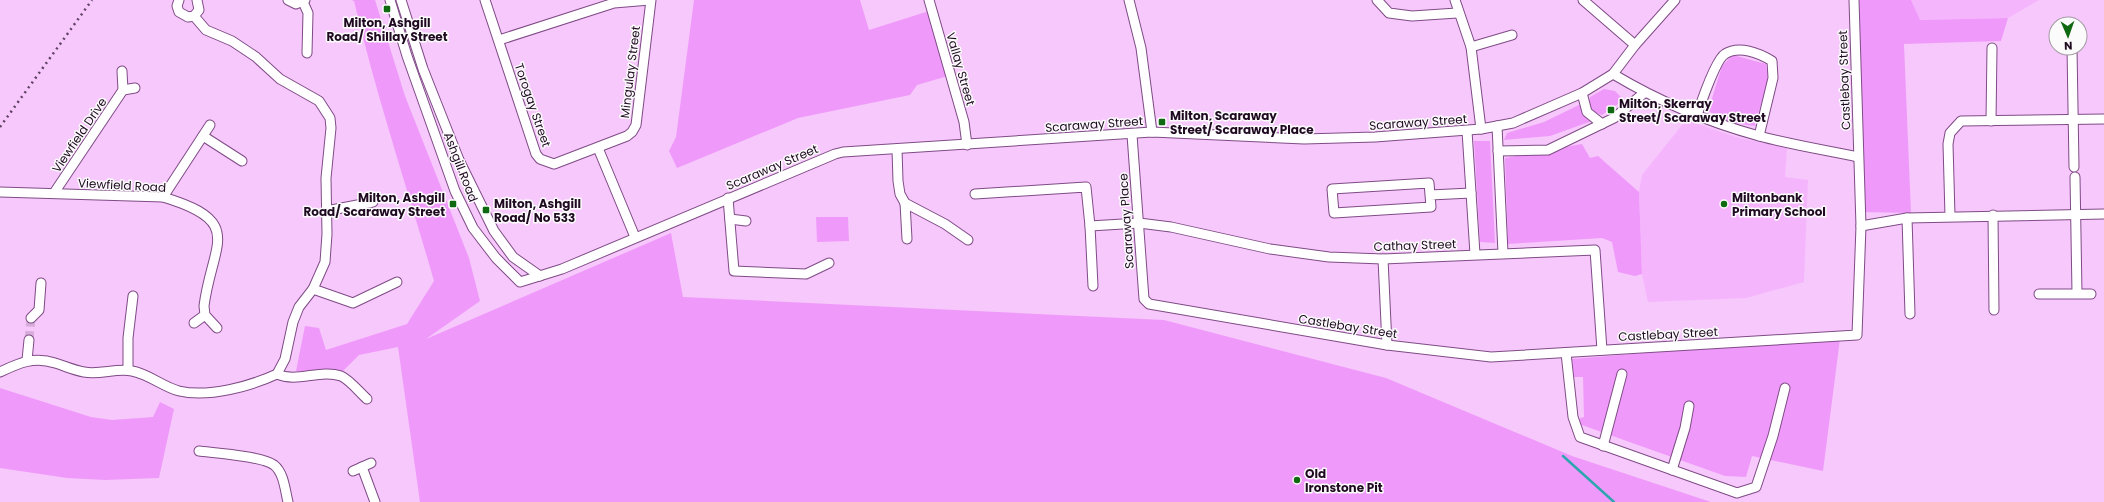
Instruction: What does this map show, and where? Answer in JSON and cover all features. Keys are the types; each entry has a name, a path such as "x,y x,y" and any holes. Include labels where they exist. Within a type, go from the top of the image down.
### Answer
{"street":[{"path":"180,0 178,9 181,15 188,17 194,16 199,10 197,0"},
{"path":"288,0 296,4 304,1 308,13 307,53"},
{"name":"Ashgill Road","path":"390,0 407,56 454,191 474,228 496,258 520,282 540,276"},
{"name":"Ashgill Road","path":"401,0 424,69 459,160 494,231 513,257 540,276"},
{"name":"Torogay Street","path":"485,0 534,149 540,159 554,164 598,148"},
{"path":"499,40 614,3 651,0"},
{"name":"Mingulay Street","path":"598,148 627,136 636,125 651,0"},
{"name":"Vallay Street","path":"929,0 964,122 967,145"},
{"path":"1129,0 1141,48 1152,132"},
{"path":"1377,0 1389,13 1412,16 1457,13"},
{"path":"1455,0 1457,13 1471,47 1481,129"},
{"path":"1583,0 1635,45"},
{"name":"Scaraway Street","path":"540,276 835,154 1132,135 1152,132 1304,139 1374,137 1481,129 1513,123 1582,93 1613,74 1635,45 1675,0"},
{"name":"Castlebay Street","path":"1149,304 1387,345 1491,357 1857,335 1861,226 1854,0"},
{"path":"0,372 27,360 36,359 54,362 72,370 93,374 128,370 139,372 157,382 180,391 203,392 256,384 277,374 285,359 293,322 297,312 313,289 325,262 328,234 326,178 331,128 326,109 319,101 280,79 256,57 232,41 206,30 194,16"},
{"path":"1471,47 1512,35"},
{"path":"1991,121 1992,48"},
{"path":"1696,115 1715,70 1724,54 1735,50 1758,53 1772,61 1773,78 1759,136"},
{"path":"2072,56 2074,166"},
{"path":"122,71 123,90 135,88"},
{"path":"1613,74 1644,93 1696,115 1759,136 1858,157"},
{"name":"Viewfield Drive","path":"54,193 123,90"},
{"path":"1582,93 1587,112 1602,124"},
{"path":"1498,151 1548,150 1622,113 1644,93"},
{"path":"1950,216 1948,144 1950,133 1961,122 2104,119"},
{"path":"163,197 210,125"},
{"path":"1496,126 1503,252"},
{"path":"1467,130 1475,254"},
{"name":"Scaraway Place","path":"1132,135 1144,299 1149,304"},
{"path":"203,136 242,161"},
{"path":"598,148 635,237"},
{"path":"897,149 898,181 900,194 905,203 907,239"},
{"path":"2075,176 2078,294"},
{"path":"1429,182 1430,195 1431,207 1334,213 1332,189 1429,182"},
{"path":"975,194 1086,187 1090,226 1093,286"},
{"name":"Viewfield Road","path":"0,192 163,197 186,204 201,212 210,219 216,230 218,249 204,301 205,315"},
{"path":"1430,195 1471,192"},
{"path":"728,198 734,271 806,274 829,263"},
{"path":"326,211 373,202"},
{"path":"905,203 945,224 968,240"},
{"path":"1861,226 1907,218 1993,215 2104,214"},
{"path":"1993,215 1994,310"},
{"path":"1907,218 1910,314"},
{"path":"730,219 746,221"},
{"name":"Cathay Street","path":"1090,226 1139,223 1171,227 1270,249 1329,257 1383,259 1503,252 1595,250 1602,350"},
{"path":"1383,259 1387,345"},
{"path":"313,289 353,303 397,282"},
{"path":"31,318 39,310 41,283"},
{"path":"2039,294 2091,294"},
{"path":"128,370 128,338 134,296"},
{"path":"194,323 205,315 217,328"},
{"path":"27,360 29,340"},
{"path":"1566,353 1573,417 1580,437 1737,493 1756,487 1773,436 1785,388"},
{"path":"277,374 286,378 320,373 342,377 367,399"},
{"path":"1603,446 1622,374"},
{"path":"1672,470 1685,428 1689,406"},
{"path":"202,454 264,460 274,465 282,476 288,502"},
{"path":"353,471 371,463"},
{"path":"362,467 375,502"}],"shaded area":[{"path":"351,0 375,0 405,96 469,258 480,301 426,339 671,233 683,297 1164,320 1386,378 1572,456 1711,502 420,502 398,347 359,355 342,372 296,371 305,326 319,328 326,350 407,324 434,281 382,106 354,1"},
{"path":"694,0 860,0 869,30 929,11 948,76 917,85 910,95 798,118 677,168 669,151 676,137"},
{"path":"1849,0 1911,0 1920,20 2008,18 2001,41 1904,44 1911,213 1858,212"},
{"path":"1911,0 2039,0 2008,18 1919,20"},
{"path":"1733,55 1766,64 1768,79 1755,126 1732,123 1708,111 1722,66"},
{"path":"1604,89 1615,91 1621,97 1618,104 1602,115 1594,112 1588,106 1590,97"},
{"path":"1581,104 1582,115 1592,121 1550,136 1504,140 1507,133 1544,122"},
{"name":"Miltonbank Primary School","path":"1686,120 1736,137 1787,148 1785,177 1808,180 1804,282 1746,298 1648,302 1642,274 1639,192 1642,175"},
{"path":"1474,141 1490,141 1495,243 1480,242"},
{"path":"1582,144 1590,158 1598,156 1639,192 1642,274 1635,276 1618,272 1612,242 1602,238 1508,244 1505,158"},
{"path":"816,217 848,217 849,241 817,242"},
{"path":"1840,339 1823,471 1752,456 1746,477 1725,476 1579,424 1580,418 1584,417 1583,377 1574,377 1572,359 1764,343"},
{"path":"0,388 91,417 112,420 153,417 160,402 174,409 159,478 105,480 67,478 0,468"}],"waterway":[{"path":"1563,456 1614,502"}],"tunnel":[{"path":"29,340 31,318"}],"railway":[{"path":"0,127 92,0"}],"place":[{"name":"Milton, Ashgill Road/ Shillay Street","path":"387,9"},
{"name":"Milton, Skerray Street/ Scaraway Street","path":"1611,110"},
{"name":"Milton, Scaraway Street/ Scaraway Place","path":"1162,122"},
{"name":"Milton, Ashgill Road/ Scaraway Street","path":"453,204"},
{"name":"Miltonbank Primary School","path":"1724,204"},
{"name":"Milton, Ashgill Road/ No 533","path":"486,210"},
{"name":"Old Ironstone Pit","path":"1297,480"}]}
